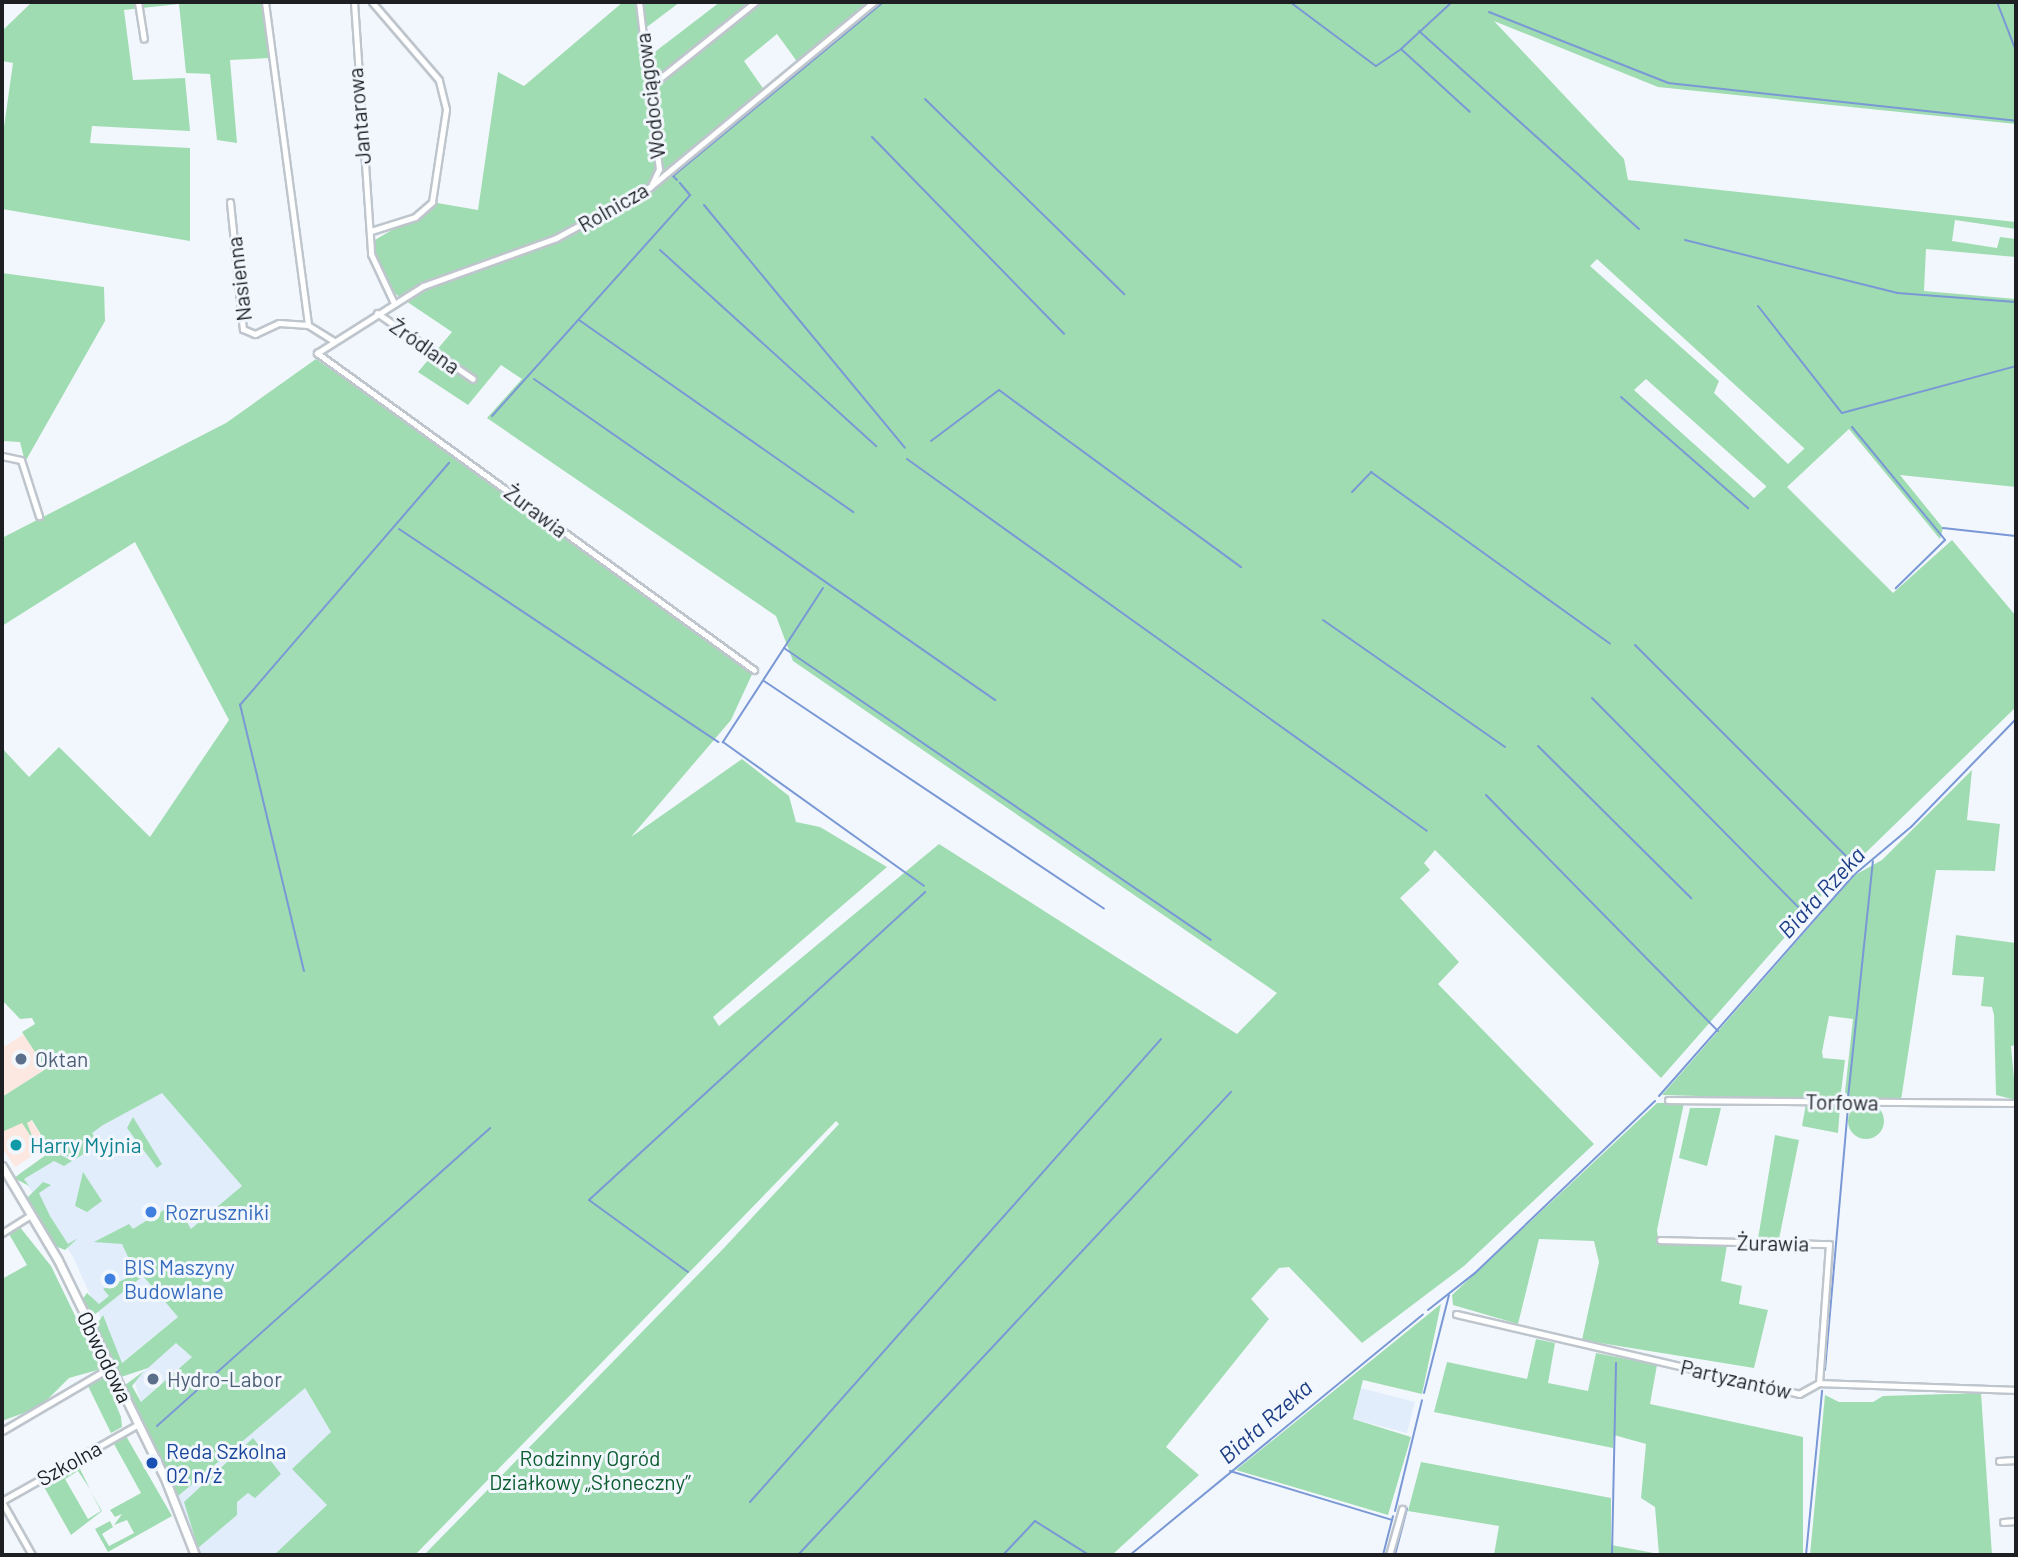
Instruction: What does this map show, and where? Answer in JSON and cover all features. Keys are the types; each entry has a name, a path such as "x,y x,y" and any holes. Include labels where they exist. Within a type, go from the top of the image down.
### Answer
{"main road":[{"name":"Obwodowa","path":"2,1166 31,1215 111,1367 195,1555"}],"street":[{"path":"138,2 144,39"},
{"path":"265,2 281,138 291,163 309,325 334,341"},
{"name":"Jantarowa","path":"354,2 373,266 394,303"},
{"path":"371,231 415,217 432,202 446,110 439,80 372,2"},
{"name":"Wodociągowa","path":"639,2 659,169 650,187"},
{"path":"649,87 755,2"},
{"name":"Rolnicza","path":"317,353 377,313 441,277 556,238 650,187 874,2"},
{"name":"Nasienna","path":"230,201 243,329 255,334 279,323 309,325"},
{"name":"Źródlana","path":"377,313 473,379"},
{"name":"Żurawia","path":"317,353 754,670"},
{"path":"2,456 21,460 38,516"},
{"name":"Torfowa","path":"1668,1100 2016,1103"},
{"path":"2,1233 31,1215"},
{"name":"Żurawia","path":"1660,1240 1829,1244 1819,1382"},
{"name":"Partyzantów","path":"1456,1314 1799,1394 1819,1382 2016,1390"},
{"path":"2,1431 111,1367"},
{"name":"Szkolna","path":"2,1502 137,1425"},
{"path":"1999,1461 2016,1460"},
{"path":"2,1502 31,1555"},
{"path":"1389,1555 1402,1509"},
{"path":"2003,1522 2016,1521"}],"shaded area":[{"name":"Oktan","path":"24,1034 46,1069 2,1097 2,1048"},
{"path":"159,1083 242,1186 133,1284 143,1276 178,1317 121,1363 73,1257 20,1173"},
{"path":"28,1115 48,1146 15,1167 2,1148 2,1132"},
{"path":"176,1343 192,1357 141,1402 134,1380"},
{"path":"304,1387 331,1432 327,1505 274,1555 198,1555 177,1497"},
{"path":"1361,1388 1415,1402 1407,1433 1353,1419"}],"green space":[{"path":"32,2 263,2 269,58 230,60 237,143 217,140 210,74 186,73 179,4 124,10 133,80 185,78 190,131 92,126 90,143 190,148 190,241 2,209 2,141 13,63 2,61 2,31"},
{"name":"Rodzinny Ogród Działkowy „Słoneczny”","path":"623,2 680,2 639,33 643,61 720,2 2016,2 2016,124 1658,87 1494,21 1624,159 1628,180 2016,222 2016,229 1955,220 1952,241 1997,248 2000,237 2016,239 2016,257 1926,249 1924,291 2016,299 2016,487 1900,475 1943,528 1940,539 1849,429 1787,487 1893,593 1952,540 2016,616 2016,707 1821,896 1661,1078 1435,850 1424,863 1430,870 1400,898 1459,962 1438,984 1594,1144 1464,1266 1362,1343 1289,1267 1279,1268 1251,1299 1269,1319 1166,1447 1199,1475 1112,1555 424,1555 723,1249 839,1124 836,1121 415,1555 274,1555 327,1505 292,1469 331,1432 305,1388 177,1497 125,1385 144,1371 132,1386 141,1402 192,1357 176,1343 148,1368 121,1377 95,1327 103,1315 122,1363 178,1317 143,1276 94,1315 82,1300 87,1293 99,1304 109,1296 103,1289 136,1274 122,1244 94,1242 129,1224 133,1229 175,1203 191,1229 242,1186 162,1093 92,1133 98,1144 76,1159 59,1154 72,1161 64,1166 54,1161 24,1179 29,1186 14,1178 61,1144 48,1146 32,1120 27,1123 34,1141 22,1123 2,1132 2,1097 46,1069 22,1032 35,1024 32,1018 20,1019 2,1000 2,748 29,777 59,747 150,837 229,720 135,542 2,626 2,538 226,423 316,359 754,670 731,720 631,837 742,759 789,796 796,822 820,827 887,867 713,1017 719,1026 939,844 1237,1034 1277,993 793,661 776,616 487,418 522,379 501,365 468,405 418,372 452,332 394,293 376,258 375,240 437,203 478,210 498,72 524,86","holes":["777,34 801,67 767,94 744,61","1597,259 1804,449 1788,464 1714,393 1719,381 1590,266","1646,379 1766,487 1754,498 1634,390"]},
{"path":"2,273 104,287 105,321 25,462 20,442 2,441"},
{"path":"1972,770 1967,820 2000,824 1995,871 1936,870 1901,1100 1851,1100 1845,1092 1853,1019 1829,1016 1822,1052 1823,1058 1845,1060 1840,1100 1662,1095 1855,875 1882,860"},
{"path":"1956,935 2016,943 2016,1045 2011,1046 2016,1100 1996,1095 1994,1015 1992,1007 1981,1006 1984,977 1952,975"},
{"path":"1657,1103 1684,1103 1657,1230 1659,1245 1727,1245 1721,1281 1742,1286 1739,1304 1768,1310 1754,1368 1582,1340 1599,1262 1594,1241 1539,1239 1518,1324 1453,1305 1452,1295"},
{"path":"1866,1103 1879,1108 1884,1121 1879,1134 1866,1139 1853,1134 1848,1121 1853,1108"},
{"path":"1806,1104 1840,1107 1838,1133 1802,1126"},
{"path":"1690,1108 1721,1108 1707,1166 1679,1158"},
{"path":"133,1117 162,1164 157,1168 127,1128"},
{"path":"1775,1135 1799,1140 1779,1239 1758,1239"},
{"path":"83,1172 102,1201 87,1212 75,1206"},
{"path":"43,1182 51,1185 39,1193 50,1216 68,1244 78,1238 65,1250 55,1246 27,1198"},
{"path":"19,1226 51,1266 101,1369 69,1378 40,1407 2,1421 2,1279 27,1265 9,1234 2,1235"},
{"path":"1441,1304 1422,1394 1363,1380 1353,1419 1411,1437 1388,1515 1236,1470"},
{"path":"1536,1339 1555,1343 1548,1383 1588,1391 1596,1353 1657,1365 1650,1404 1803,1437 1803,1555 1494,1555 1499,1526 1408,1511 1421,1462 1611,1498 1611,1545 1659,1554 1655,1507 1641,1498 1646,1444 1614,1435 1613,1448 1434,1412 1447,1362 1527,1379"},
{"path":"104,1375 121,1417 122,1427 111,1433 87,1384"},
{"path":"1981,1393 1992,1555 1810,1555 1825,1395 1839,1402 1873,1402 1883,1396"},
{"path":"126,1436 172,1516 108,1552 95,1529 110,1521 113,1527 102,1534 109,1546 134,1533 127,1520 114,1525 122,1514 115,1517 110,1510 141,1493 114,1444"},
{"path":"253,1438 281,1474 255,1498 248,1493 237,1502 237,1515 198,1548 184,1502"},
{"path":"78,1465 90,1489 78,1471 65,1479 88,1519 101,1511 91,1492 102,1511 71,1535 43,1485"}],"waterway":[{"path":"677,180 673,176 883,2"},
{"path":"1290,2 1376,66 1401,49"},
{"path":"1452,2 1401,49 1470,112"},
{"path":"1997,2 2016,51"},
{"path":"1489,12 1668,83 2016,121"},
{"path":"1419,31 1639,229"},
{"path":"925,99 1124,294"},
{"path":"872,137 1064,334"},
{"path":"492,416 690,195 680,183"},
{"path":"704,205 905,448"},
{"path":"1685,240 1897,293 2016,302"},
{"path":"660,250 876,446"},
{"path":"1758,306 1842,413 2016,366"},
{"path":"579,320 853,512"},
{"path":"534,379 995,700"},
{"path":"931,441 999,390 1241,567"},
{"path":"1621,397 1748,508"},
{"path":"1852,427 1945,540 1896,588"},
{"path":"907,459 1427,831"},
{"path":"304,971 240,705 449,463"},
{"path":"1352,492 1371,472 1610,644"},
{"path":"1943,528 2016,536"},
{"path":"399,529 718,742"},
{"path":"823,588 723,742 924,886"},
{"path":"1323,620 1505,747"},
{"path":"1635,645 1850,860"},
{"path":"784,648 1211,940"},
{"path":"764,681 1104,909"},
{"path":"1592,698 1802,911"},
{"path":"1659,1096 1855,874 1911,827 2016,719"},
{"path":"1538,746 1691,898"},
{"path":"1486,795 1718,1031"},
{"path":"1848,1098 1873,861"},
{"path":"688,1272 589,1200 925,892"},
{"path":"750,1502 1161,1039"},
{"path":"798,1555 1231,1092"},
{"name":"Biała Rzeka","path":"1428,1310 1475,1273 1655,1101"},
{"path":"1825,1370 1848,1105"},
{"path":"157,1426 490,1128"},
{"path":"1424,1393 1449,1295"},
{"name":"Biała Rzeka","path":"1130,1555 1423,1314"},
{"path":"1612,1555 1616,1363"},
{"path":"1806,1555 1822,1391"},
{"path":"1395,1511 1422,1400"},
{"path":"1230,1471 1392,1520"},
{"path":"1395,1555 1407,1509"},
{"path":"1383,1555 1393,1516"},
{"path":"1003,1555 1035,1521 1089,1555"}],"place":[{"name":"Oktan","path":"21,1059"},
{"name":"Harry Myjnia","path":"16,1145"},
{"name":"Rozruszniki","path":"151,1212"},
{"name":"BIS Maszyny Budowlane","path":"110,1279"},
{"name":"Hydro-Labor","path":"153,1379"},
{"name":"Reda Szkolna 02 n/ż","path":"152,1463"}]}
